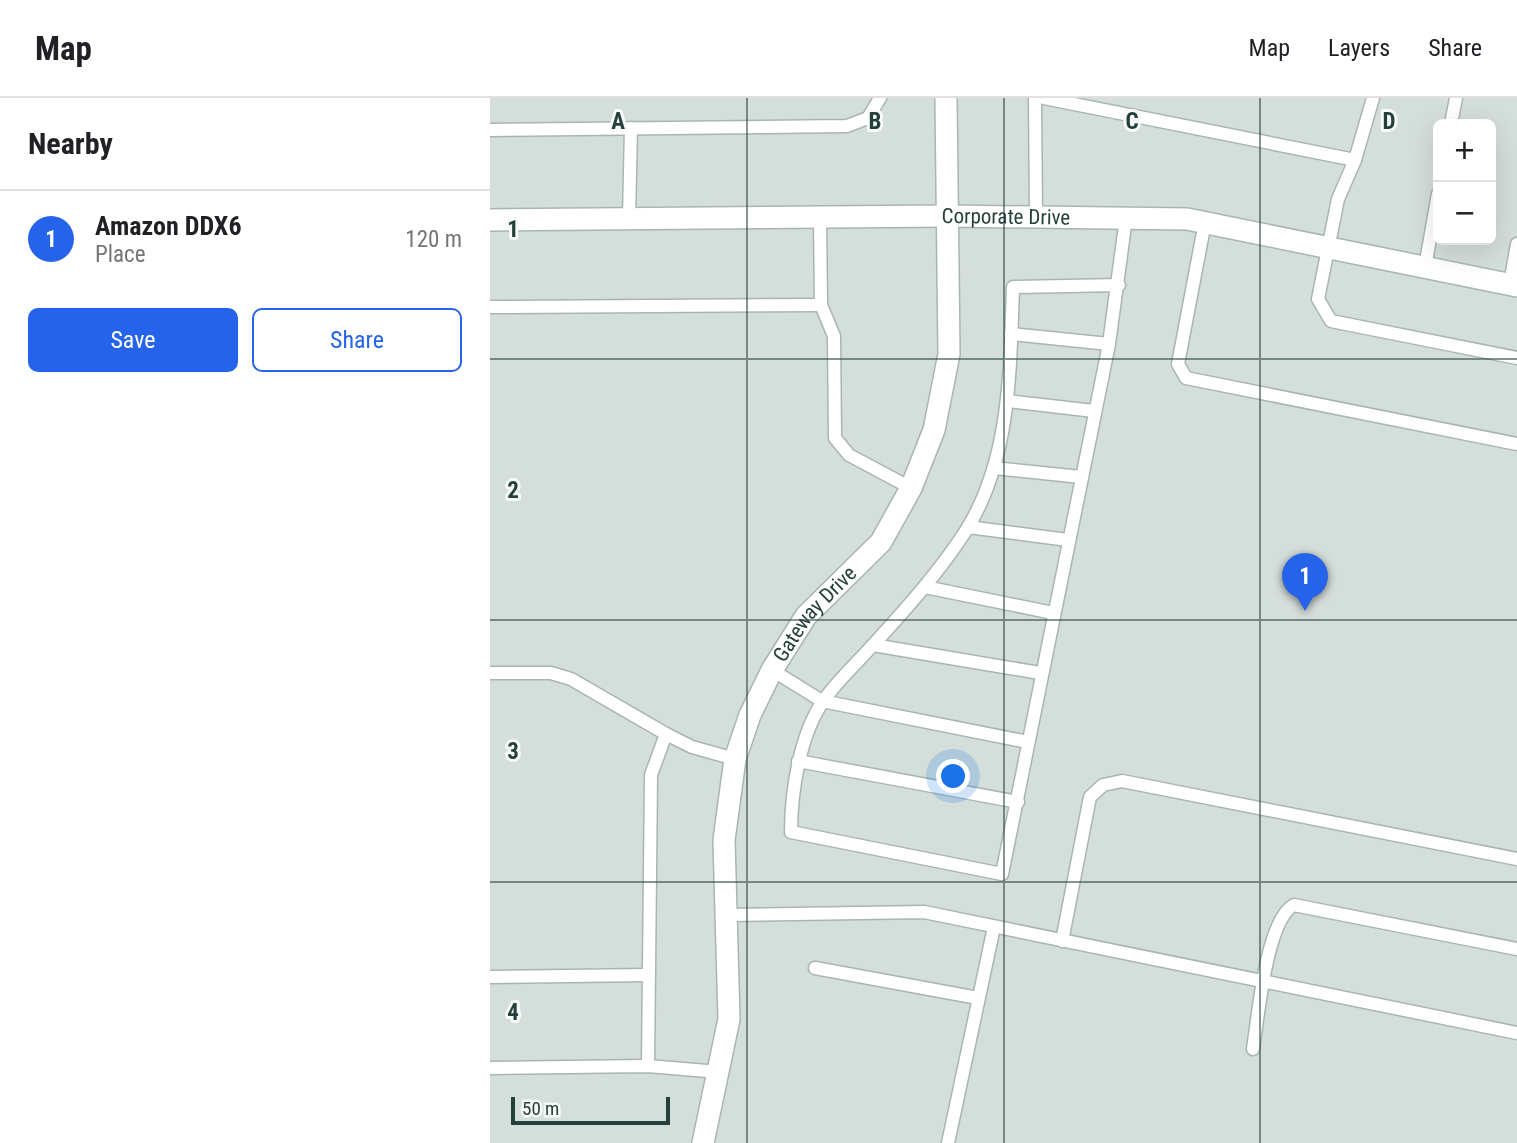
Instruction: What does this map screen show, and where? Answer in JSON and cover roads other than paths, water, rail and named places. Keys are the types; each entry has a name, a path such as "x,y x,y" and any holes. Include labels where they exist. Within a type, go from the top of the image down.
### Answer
{"street":[{"name":"Gateway Drive","path":"703,1143 729,1019 724,840 735,758 750,715 772,670 806,616 881,542 911,488 934,430 949,354 946,98"},
{"name":"Corporate Drive","path":"490,220 947,216 1126,218 1205,222 1514,285"}],"lane":[{"path":"490,130 847,126 869,118 880,98"},
{"path":"1035,98 1036,217"},
{"path":"1044,98 1355,160"},
{"path":"1373,98 1355,160 1338,199 1318,299 1331,321 1517,358"},
{"path":"1452,119 1456,98"},
{"path":"629,219 631,128"},
{"path":"820,217 821,305 834,335 835,438 849,455 911,488"},
{"path":"1119,285 1013,287 1008,401 994,468 968,527 925,587 822,701 798,761 791,799 791,832 1002,874 1018,802 1040,673 1109,344 1119,285 1126,218"},
{"path":"1205,222 1178,364 1186,378 1517,444"},
{"path":"1425,267 1433,222"},
{"path":"1514,285 1517,244"},
{"path":"490,307 821,305"},
{"path":"1011,334 1109,344"},
{"path":"1008,401 1094,411"},
{"path":"994,468 1081,477"},
{"path":"968,527 1068,540"},
{"path":"925,587 1053,613"},
{"path":"873,645 1040,673"},
{"path":"772,670 822,701 1028,742"},
{"path":"490,673 551,673 571,679 692,747 735,758"},
{"path":"648,1066 651,775 666,734"},
{"path":"798,761 1018,802"},
{"path":"1062,941 1090,797 1103,785 1122,781 1517,859"},
{"path":"1252,1049 1272,943 1284,914 1294,905 1517,949"},
{"path":"727,915 924,912 1517,1033"},
{"path":"948,1143 993,926"},
{"path":"815,968 978,998"},
{"path":"490,977 648,975"},
{"path":"490,1068 648,1066 719,1072"}],"place":[{"name":"Amazon DDX6","path":"1305,611"}]}
